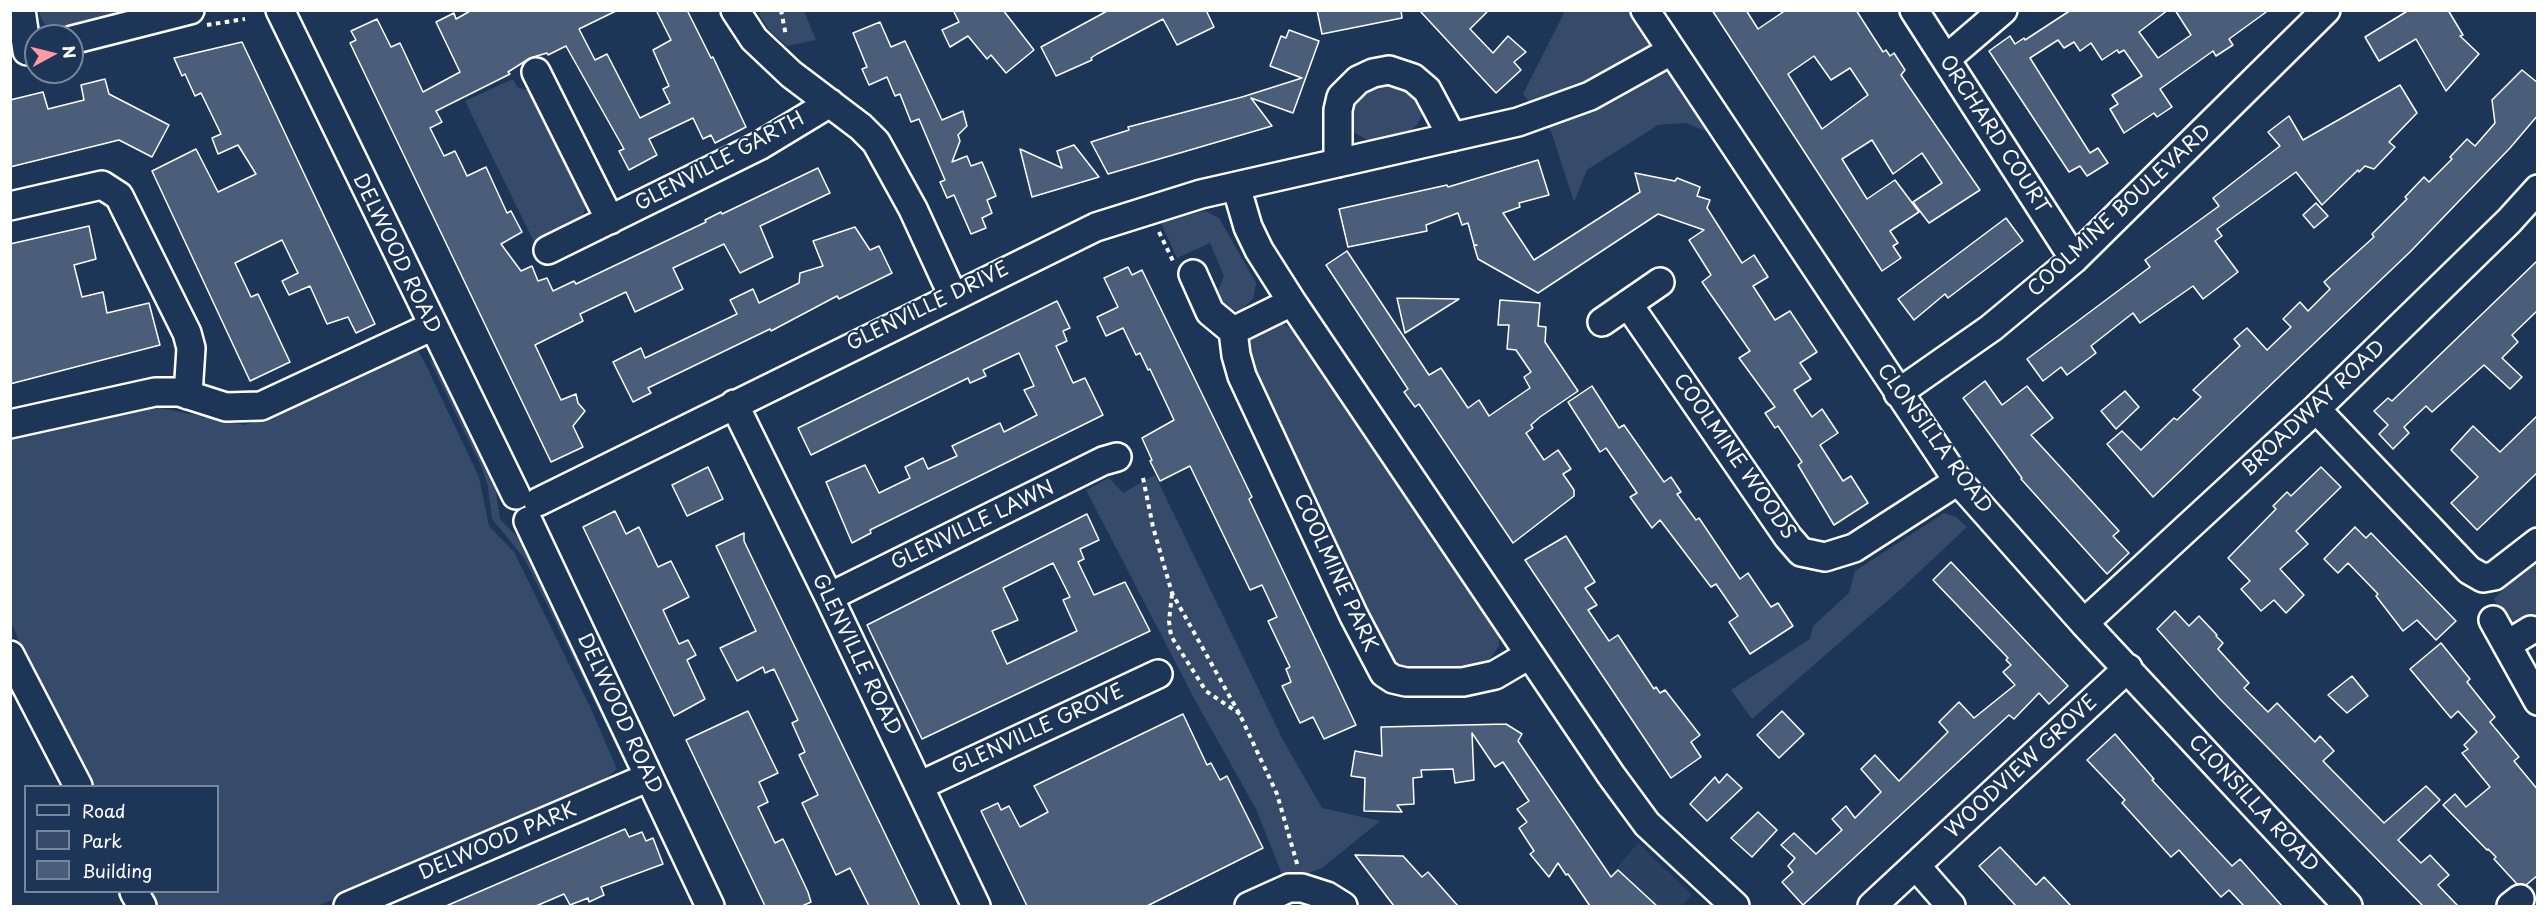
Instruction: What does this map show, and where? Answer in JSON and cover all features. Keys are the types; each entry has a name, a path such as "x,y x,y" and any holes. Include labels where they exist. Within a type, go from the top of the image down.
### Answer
{"street":[{"path":"21,10 24,42"},
{"path":"84,37 190,10"},
{"name":"DELWOOD ROAD","path":"280,10 431,327 527,506 649,777 710,906"},
{"path":"735,10 757,42 791,74 861,127 883,152 914,209 953,296"},
{"name":"CLONSILLA ROAD","path":"1645,10 1958,481 2084,623 2348,906"},
{"name":"ORCHARD COURT","path":"1914,10 2074,259"},
{"path":"1946,59 2003,10"},
{"name":"COOLMINE BOULEVARD","path":"1898,393 1991,328 2074,259 2326,10"},
{"name":"GLENVILLE DRIVE","path":"527,506 1096,227 1174,201 1518,122 1568,105 1624,79 1671,51"},
{"path":"1338,163 1338,110 1341,97 1358,80 1373,73 1389,70 1402,72 1413,78 1427,90 1452,137"},
{"path":"536,72 610,220"},
{"name":"GLENVILLE GARTH","path":"548,250 759,146 830,104"},
{"path":"10,206 102,185 119,196 187,333 191,348 189,394"},
{"path":"1236,186 1248,227 1259,250 1529,655 1647,824 1735,906"},
{"name":"BROADWAY ROAD","path":"2084,623 2187,525 2316,409 2510,221 2538,189"},
{"path":"1193,274 1210,312 1233,331 1292,302"},
{"path":"1602,322 1660,282"},
{"name":"COOLMINE WOODS","path":"1628,304 1782,529 1801,552 1825,557 1854,548 1958,481"},
{"path":"10,424 144,393 170,391 189,394 226,408 261,406 431,327"},
{"name":"COOLMINE PARK","path":"1233,331 1242,376 1354,616 1384,673 1393,679 1406,682 1481,679 1495,675 1529,655"},
{"name":"GLENVILLE ROAD","path":"734,404 976,906"},
{"path":"2316,409 2469,570 2483,578 2494,576 2538,542"},
{"name":"GLENVILLE LAWN","path":"829,597 1103,461 1117,457"},
{"path":"2493,620 2538,701"},
{"path":"2508,644 2531,630"},
{"path":"10,654 77,785"},
{"name":"WOODVIEW GROVE","path":"1872,906 2128,668"},
{"name":"GLENVILLE GROVE","path":"919,786 1158,674"},
{"name":"DELWOOD PARK","path":"348,906 649,777"},
{"path":"1917,866 1952,906"},
{"path":"1249,906 1289,888 1302,888 1327,896 1343,906"}],"path":[{"path":"1143,478 1153,527 1172,593 1240,715 1283,810 1294,846 1302,888"},
{"path":"1172,593 1169,621 1171,636 1206,691 1240,715"}],"shaded area":[{"path":"1638,843 1692,895 1681,906 1585,906"}],"green space":[{"path":"38,11 141,11 84,24 45,24"},
{"path":"757,11 804,11 816,40 787,46 769,30"},
{"path":"1565,11 1632,11 1710,133 1686,123 1658,125 1587,170 1574,202 1551,131 1523,94"},
{"path":"513,79 517,87 532,92 587,199 582,221 536,246 465,101"},
{"path":"1392,81 1423,100 1423,112 1418,124 1405,135 1369,141 1355,133 1349,121 1350,108 1360,90"},
{"path":"1205,211 1219,218 1256,283 1253,299 1240,311 1228,310 1215,298 1224,276 1210,243 1177,258 1161,223"},
{"path":"1278,321 1298,332 1499,629 1499,646 1485,666 1470,671 1393,668 1252,379 1247,340 1251,334"},
{"path":"418,351 424,361 479,477 489,526 514,552 591,709 617,769 599,784 318,906 155,906 148,893 219,893 219,785 92,785 30,667 11,622 10,438 146,405 244,425 272,417 398,353"},
{"path":"429,359 438,367 495,485 500,519 524,544 618,740 622,758 524,558 492,519 488,487 482,468"},
{"path":"1155,475 1283,740 1322,808 1380,821 1322,868 1285,882 1256,809 1195,700 1086,490 1109,478 1123,493"},
{"path":"1944,513 1956,517 1967,527 1901,589 1752,719 1731,690 1810,639 1813,626 1849,593 1855,571"},
{"path":"2537,554 2537,633 2528,617 2512,625 2507,622 2494,599"}],"building":[{"path":"472,10 618,10 579,29 595,60 607,54 640,118 670,103 663,89 669,86 653,50 671,40 656,10 687,10 711,58 713,57 746,127 715,143 711,135 703,139 693,118 649,139 657,155 629,170 619,151 624,149 566,46 548,55 547,53 530,58 508,72 510,74 436,111 442,122 430,128 444,156 455,151 467,176 486,167 507,213 511,211 522,232 501,244 521,271 532,266 538,281 547,278 553,291 574,281 576,284 706,222 705,220 721,212 722,214 818,168 830,193 760,226 773,257 740,273 724,244 673,268 683,289 635,312 626,292 580,314 583,321 535,345 561,400 576,394 578,403 585,411 573,426 583,447 551,462 350,43 356,40 351,31 377,19 391,47 400,43 423,92 460,72 436,22 454,13 456,19"},
{"path":"953,10 1003,10 1034,50 1006,73 991,55 987,59 968,36 950,47 942,30 959,22"},
{"path":"1109,10 1206,10 1214,27 1177,45 1163,19 1097,54 1091,58 1092,60 1056,76 1041,47"},
{"path":"1317,10 1401,10 1402,18 1322,34"},
{"path":"1419,10 1489,10 1470,29 1493,53 1508,36 1526,52 1514,62 1521,70 1496,93"},
{"path":"1712,10 1746,10 1758,29 1786,10 1856,10 1883,52 1886,50 1890,56 1894,53 1905,70 1901,75 1980,190 1929,223 1913,202 1942,183 1922,153 1893,174 1872,140 1842,159 1867,199 1895,180 1919,212 1890,231 1898,243 1893,246 1901,258 1882,271","holes":["1814,56 1831,80 1850,68 1868,95 1822,129 1788,74"]},
{"path":"2071,10 2168,10 2139,32 2158,58 2191,35 2175,10 2269,10 2229,39 2233,45 2216,56 2213,51 2160,89 2172,107 2157,117 2154,113 2124,133 2110,109 2118,104 2112,95 2142,76 2124,50 2119,53 2117,50 2102,60 2091,43 2080,51 2074,42 2064,48 2058,40 2030,58 2090,153 2098,148 2108,163 2087,176 2080,166 2069,172 1989,51 2010,36 2015,44 2024,38 2025,40"},
{"path":"2409,10 2448,10 2463,35 2460,36 2479,54 2446,91 2416,39 2379,61 2365,37"},
{"path":"880,22 891,47 905,41 942,120 963,111 967,126 958,135 960,141 952,162 967,156 971,166 982,162 996,196 987,200 992,213 982,218 986,228 971,234 954,195 947,198 940,182 945,180 919,119 911,122 900,94 895,96 887,77 869,85 862,69 867,67 853,33"},
{"path":"1289,30 1319,41 1293,113 1251,98 1272,126 1108,174 1091,142 1129,130 1128,127 1242,97 1302,78 1270,66 1281,36 1286,38"},
{"path":"242,42 375,324 356,333 348,317 327,324 310,286 289,295 282,281 298,273 282,240 235,263 251,297 258,294 290,362 250,381 152,171 196,149 218,192 256,174 238,145 218,154 212,138 221,134 201,93 195,96 185,74 182,76 174,58"},
{"path":"2522,70 2538,83 2538,115 2510,148 2410,252 2153,497 2107,444 2122,431 2141,450 2174,418 2177,420 2201,397 2193,390 2240,346 2234,339 2247,328 2267,350 2291,327 2283,319 2300,302 2308,311 2330,289 2324,282 2374,237 2372,234 2407,199 2405,197 2424,177 2429,182 2452,159 2450,157 2467,139 2475,146 2495,123 2492,100"},
{"path":"105,79 109,94 169,125 152,157 119,140 10,167 10,100 43,92 48,109 84,100 81,85"},
{"path":"2400,85 2417,113 2389,142 2395,147 2374,169 2365,166 2359,172 2358,170 2322,205 2296,172 2217,229 2222,236 2215,241 2238,272 2203,299 2193,286 2140,323 2133,313 2091,346 2096,353 2067,375 2061,367 2043,381 2027,359 2150,267 2145,260 2219,206 2213,198 2280,146 2268,132 2289,116 2303,140"},
{"path":"1074,145 1099,177 1032,197 1020,149 1062,168 1057,151"},
{"path":"1538,160 1549,195 1519,203 1520,207 1503,213 1534,260 1640,192 1635,173 1675,181 1677,178 1700,187 1697,196 1710,200 1707,208 1742,263 1754,255 1768,277 1753,286 1775,320 1790,311 1817,352 1800,363 1811,379 1794,390 1812,417 1822,409 1838,433 1820,445 1843,481 1851,476 1868,503 1834,525 1798,465 1802,462 1778,426 1775,428 1765,413 1775,407 1739,358 1750,351 1702,282 1711,275 1689,240 1704,230 1658,214 1538,293 1478,259 1474,246 1477,245 1474,245 1468,223 1462,225 1458,213 1426,225 1427,231 1348,247 1339,209 1447,185 1448,187"},
{"path":"2316,203 2328,216 2314,228 2303,215"},
{"path":"2006,218 2023,241 1948,298 1945,294 1914,320 1898,299"},
{"path":"89,226 96,259 74,265 82,297 103,292 107,313 149,303 160,345 10,384 10,244"},
{"path":"855,227 870,250 879,246 892,273 839,299 837,296 771,331 770,329 648,388 651,393 633,402 613,362 641,348 645,358 737,314 730,300 753,289 759,303 799,283 800,273 823,266 813,241"},
{"path":"1347,251 1429,375 1441,368 1468,408 1479,400 1489,416 1530,388 1524,377 1531,372 1516,350 1507,349 1509,325 1498,325 1500,300 1540,303 1538,326 1546,327 1545,342 1578,391 1540,417 1531,425 1533,428 1526,433 1544,460 1558,450 1571,469 1563,474 1574,490 1574,496 1513,543 1419,404 1415,407 1404,392 1408,389 1326,265"},
{"path":"2538,260 2538,310 2512,335 2518,342 2502,358 2522,377 2510,389 2484,365 2432,412 2426,406 2404,427 2409,433 2393,449 2379,434 2388,425 2374,411 2388,398 2392,401"},
{"path":"1128,267 1132,275 1142,270 1252,497 1249,499 1356,725 1324,739 1313,717 1300,723 1282,686 1291,682 1286,669 1290,667 1268,621 1277,617 1262,585 1250,590 1190,466 1160,481 1150,461 1152,460 1142,438 1174,420 1150,369 1148,370 1140,353 1136,355 1123,328 1106,336 1097,317 1118,307 1104,278"},
{"path":"1397,298 1459,299 1405,333"},
{"path":"1057,301 1070,328 1063,331 1067,341 1056,346 1073,383 1085,378 1103,415 870,530 871,533 852,543 826,482 865,465 879,493 910,478 905,467 923,458 928,469 957,456 952,446 1000,423 1004,432 1037,415 1024,390 1034,386 1019,353 983,370 986,376 970,383 968,378 811,455 798,428"},
{"path":"1985,381 2002,405 2027,386 2053,418 2031,435 2119,531 2113,536 2129,553 2107,574 2021,479 1963,398"},
{"path":"1592,386 1619,428 1624,425 1664,482 1671,477 1681,492 1677,494 1696,520 1699,518 1740,579 1748,573 1771,607 1778,603 1793,626 1750,654 1729,622 1738,616 1716,584 1711,587 1660,520 1652,528 1630,497 1637,493 1606,448 1600,452 1568,402"},
{"path":"2125,391 2139,407 2116,429 2101,411"},
{"path":"2538,415 2538,472 2477,530 2451,503 2478,477 2451,450 2473,426 2500,452"},
{"path":"708,467 723,499 687,516 672,485"},
{"path":"2321,467 2341,487 2296,531 2308,544 2280,569 2304,595 2286,613 2274,600 2261,611 2241,589 2250,581 2228,558 2276,509 2273,506 2287,492 2291,496"},
{"path":"615,511 626,534 639,527 658,567 671,561 689,597 663,610 679,644 688,640 696,655 687,660 705,699 674,716 583,527"},
{"path":"1087,514 1099,540 1080,549 1084,559 1078,562 1094,595 1125,582 1150,631 922,739 867,625","holes":["1053,563 1070,597 1063,600 1077,631 1007,664 992,631 1018,620 1003,588"]},
{"path":"2355,527 2366,538 2371,533 2456,621 2436,640 2417,620 2403,631 2376,596 2378,594 2348,563 2338,573 2324,559"},
{"path":"744,533 744,541 920,906 869,906 850,868 836,875 802,803 818,795 799,755 805,752 792,723 798,720 774,669 765,673 763,667 737,681 720,648 756,631 716,546"},
{"path":"1566,536 1595,582 1585,588 1597,605 1588,610 1609,641 1618,635 1654,689 1656,687 1660,693 1665,690 1700,735 1691,742 1701,757 1671,778 1525,560"},
{"path":"1951,562 2068,686 2049,704 2039,693 2014,719 2009,715 1803,905 1782,882 1793,872 1788,866 1795,858 1781,845 1794,833 1816,854 1842,830 1832,819 1846,806 1855,818 1881,792 1861,769 1875,755 1899,781 1948,732 1939,722 1959,702 1974,718 2015,685 2003,672 2011,665 2006,660 2008,658 1933,580"},
{"path":"2175,611 2189,626 2199,616 2217,635 2223,643 2218,649 2249,683 2244,688 2268,712 2277,703 2315,742 2320,736 2334,751 2323,761 2384,823 2426,786 2440,800 2398,840 2421,863 2430,855 2449,875 2438,885 2458,906 2423,906 2219,698 2157,629"},
{"path":"2441,643 2470,679 2467,682 2495,717 2490,722 2519,757 2514,761 2538,790 2538,875 2526,885 2517,884 2494,859 2496,857 2443,805 2455,794 2466,807 2490,787 2462,753 2468,749 2464,745 2477,732 2458,711 2451,718 2410,669"},
{"path":"2352,676 2368,696 2347,713 2328,695"},
{"path":"748,711 778,773 759,782 768,802 758,807 775,843 783,839 808,892 811,902 802,906 765,906 686,740"},
{"path":"1782,711 1804,734 1779,758 1757,735"},
{"path":"1183,714 1207,765 1211,763 1220,780 1227,776 1263,848 1147,906 1027,906 981,811 998,803 1001,810 1009,806 1020,827 1048,812 1034,786"},
{"path":"1506,724 1522,734 1518,741 1611,877 1618,870 1657,906 1590,906 1558,863 1549,877 1530,854 1534,851 1519,828 1527,822 1517,809 1529,801 1503,762 1495,767 1472,733 1474,780 1455,783 1453,769 1421,770 1422,777 1413,778 1414,804 1397,805 1402,812 1364,811 1365,778 1351,776 1355,751 1382,756 1381,727"},
{"path":"2115,734 2154,779 2152,780 2232,866 2240,859 2282,906 2244,906 2229,890 2221,897 2179,850 2171,857 2122,803 2125,800 2087,760"},
{"path":"1727,774 1742,788 1707,821 1690,804 1715,777 1719,783"},
{"path":"1758,812 1777,830 1752,857 1731,838"},
{"path":"625,829 629,837 642,832 646,841 653,838 663,864 601,887 604,895 589,902 588,898 570,905 564,894 536,906 446,906"},
{"path":"2000,847 2036,885 2044,877 2071,906 2016,906 1979,866"},
{"path":"1355,855 1403,856 1422,877 1428,872 1458,906 1394,906"}]}
